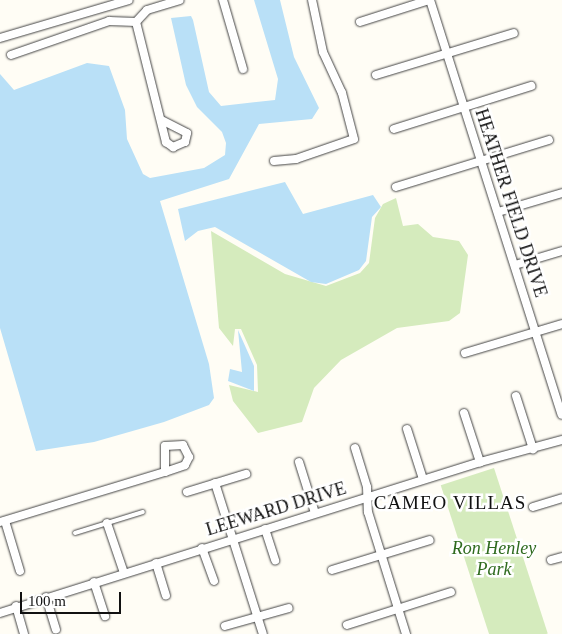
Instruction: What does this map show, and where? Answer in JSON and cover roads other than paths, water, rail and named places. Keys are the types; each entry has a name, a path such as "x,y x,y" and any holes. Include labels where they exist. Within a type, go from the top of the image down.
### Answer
{"street":[{"path":"95,0 98,9"},
{"path":"0,38 129,0"},
{"path":"11,55 109,21 136,22 147,10 178,0"},
{"path":"223,0 243,69"},
{"path":"274,161 296,159 354,138 342,93 323,52 312,0"},
{"path":"360,22 429,0"},
{"name":"HEATHER FIELD DRIVE","path":"429,0 562,416"},
{"path":"136,22 163,121"},
{"path":"376,75 514,33"},
{"path":"394,129 531,86"},
{"path":"396,187 549,140"},
{"path":"498,212 562,194"},
{"path":"514,265 562,251"},
{"path":"465,353 562,324"},
{"path":"552,385 562,382"},
{"path":"516,396 533,449"},
{"path":"464,413 480,462"},
{"path":"407,428 423,479"},
{"name":"LEEWARD DRIVE","path":"0,613 16,606 367,496 562,440"},
{"path":"355,448 381,555 406,634"},
{"path":"299,462 315,513"},
{"path":"20,571 2,522 165,472"},
{"path":"187,492 246,474"},
{"path":"216,483 262,634"},
{"path":"533,507 562,498"},
{"path":"107,524 124,573"},
{"path":"265,529 275,560"},
{"path":"332,570 430,540"},
{"path":"202,548 214,581"},
{"path":"551,560 562,556"},
{"path":"156,563 166,596"},
{"path":"94,582 105,616"},
{"path":"348,625 451,592"},
{"path":"46,597 56,630"},
{"path":"16,606 24,634"},
{"path":"225,626 289,608"}],"lane":[{"path":"75,533 142,512"}],"water":[{"path":"254,0 280,0 294,57 319,108 312,119 259,124 229,179 160,201 209,364 214,398 209,405 164,422 94,442 36,451 0,328 0,74 14,90 87,63 109,66 125,110 127,139 143,174 150,178 204,168 225,155 226,143 222,132 197,107 186,85 171,18 191,16 209,92 221,106 275,100 278,79"},
{"path":"285,182 303,214 373,195 381,207 372,217 366,261 359,270 326,284 311,282 215,227 198,231 185,241 178,209"},
{"path":"238,330 254,366 254,391 228,381 230,369 242,372"}],"district":[{"name":"CAMEO VILLAS","path":"450,503"}],"park label":[{"name":"Ron Henley Park","path":"494,559"}]}
